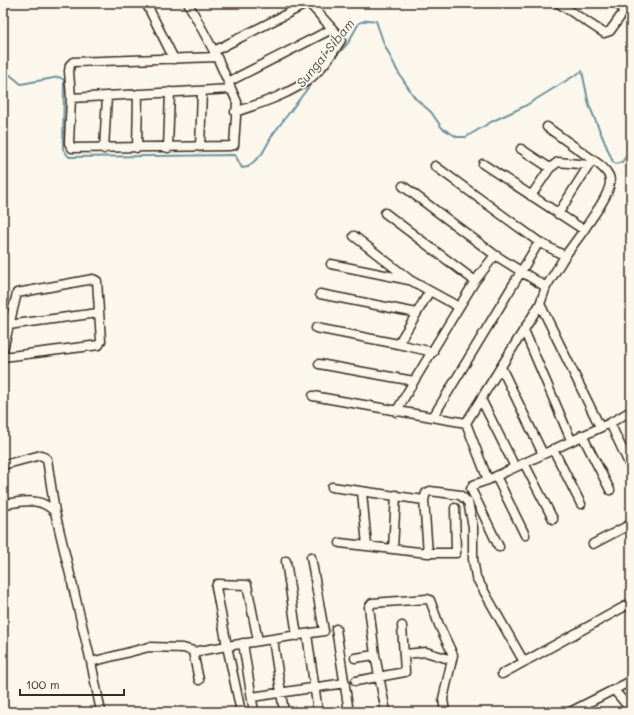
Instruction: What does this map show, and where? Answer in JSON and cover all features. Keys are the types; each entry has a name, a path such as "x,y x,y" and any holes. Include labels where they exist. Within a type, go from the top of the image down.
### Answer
{"street":[{"path":"146,3 174,59"},
{"path":"188,3 215,54 237,102 235,112 234,145 104,149 72,148 69,142 71,98 69,71 70,65 73,62 174,59 215,54 309,3 341,40 312,77 262,103 235,112"},
{"path":"558,3 604,33 610,31 628,6 616,3"},
{"path":"71,98 202,91 229,85 332,29"},
{"path":"200,147 202,91"},
{"path":"168,148 170,92"},
{"path":"137,148 138,94"},
{"path":"104,149 107,96"},
{"path":"548,127 591,163"},
{"path":"521,149 550,168"},
{"path":"466,423 540,304 546,287 608,193 611,185 610,177 603,167 591,163 558,162 550,168 531,196"},
{"path":"558,214 591,163"},
{"path":"483,164 584,230"},
{"path":"435,166 539,242 566,256"},
{"path":"403,186 495,255 546,287"},
{"path":"384,214 475,281"},
{"path":"354,236 410,280 429,292 459,307"},
{"path":"433,417 539,242"},
{"path":"396,412 475,281 495,255"},
{"path":"331,264 410,280"},
{"path":"3,350 16,295 19,291 93,279 97,281 101,341 99,345 3,357"},
{"path":"398,344 429,292"},
{"path":"320,294 417,313"},
{"path":"540,304 600,427"},
{"path":"8,325 98,313"},
{"path":"316,328 433,352"},
{"path":"524,330 571,440"},
{"path":"318,364 414,381"},
{"path":"501,367 543,454"},
{"path":"313,396 396,412 466,423"},
{"path":"481,399 515,467"},
{"path":"499,547 471,489 473,485 488,480 631,411"},
{"path":"610,422 631,468"},
{"path":"466,423 488,480"},
{"path":"582,435 610,490"},
{"path":"554,449 581,504"},
{"path":"3,465 41,455 45,456 47,459 55,512 92,662 101,712"},
{"path":"524,463 553,519"},
{"path":"496,476 525,535"},
{"path":"332,487 424,500"},
{"path":"428,553 424,500 426,494 430,491 460,495 467,500 472,527 473,559 476,577 524,662"},
{"path":"362,492 367,546"},
{"path":"393,549 396,496"},
{"path":"3,504 39,501 50,506 55,512"},
{"path":"340,542 428,553 456,553 455,508"},
{"path":"593,544 631,524"},
{"path":"92,662 149,647 183,648 194,651 324,631 311,558"},
{"path":"286,561 297,636"},
{"path":"241,712 227,646 216,587 217,584 247,585 258,641"},
{"path":"386,712 375,655 370,605 427,599 430,600 439,625 452,650 452,660 445,683 443,704 445,712"},
{"path":"502,674 631,604"},
{"path":"356,682 404,673 405,654 402,626"},
{"path":"336,629 349,712"},
{"path":"307,634 318,712"},
{"path":"273,639 284,712"},
{"path":"243,643 254,712"},
{"path":"194,651 193,654 199,680"},
{"path":"405,654 426,652 452,660"},
{"path":"355,658 375,655"},
{"path":"570,712 631,681"},
{"path":"252,697 345,683"},
{"path":"614,690 631,710"}],"waterway":[{"name":"Sungai Sibam","path":"328,65 348,43 359,23 368,20 376,21 384,44 398,72 415,98 431,112 442,128 457,137 466,137 491,122 525,106 582,71 589,105 613,162 616,164 622,162 631,149"},
{"name":"Sungai Sibam","path":"3,69 21,84 59,77 64,80 63,149 69,157 235,155 242,168 248,167 262,154 273,134 314,80"}]}
